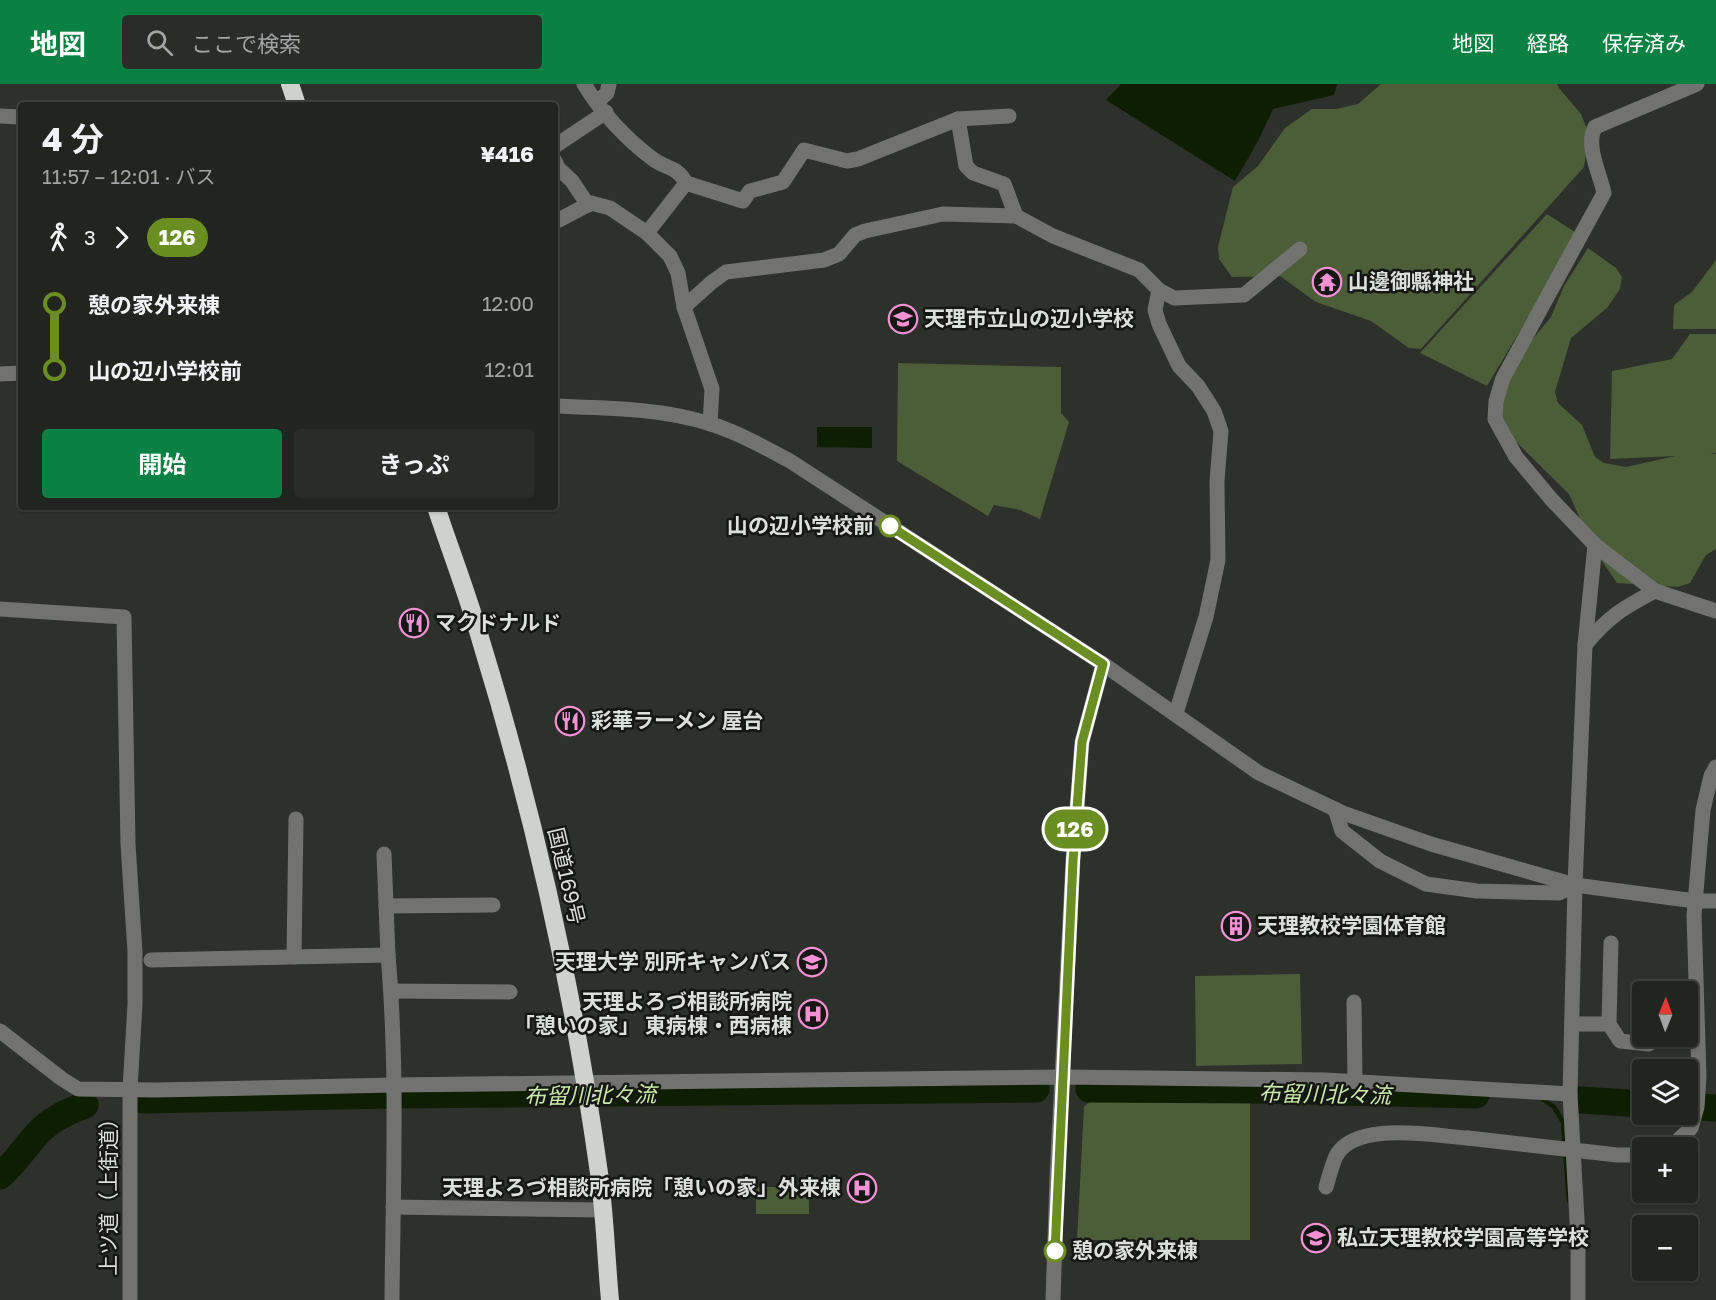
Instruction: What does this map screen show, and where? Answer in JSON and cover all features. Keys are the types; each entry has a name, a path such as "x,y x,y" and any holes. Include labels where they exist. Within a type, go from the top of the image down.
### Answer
{"highway":[{"path":"290,84 296,102"},
{"name":"国道169号","path":"437,510 481,639 527,806 551,905 586,1089 599,1176 610,1300"}],"street":[{"path":"584,84 626,134 655,161 672,168 681,175 686,183 743,201 750,191 783,182 804,150 847,161 858,159 958,119 1009,116"},
{"path":"558,144 602,107 609,84"},
{"path":"1697,84 1595,127 1592,133 1592,143 1604,193 1503,378 1496,401 1494,419 1516,457 1552,500 1595,545 1655,591 1716,611"},
{"path":"0,116 18,117"},
{"path":"958,119 966,166 973,173 1004,184 1016,216"},
{"path":"558,168 572,182 588,205"},
{"path":"647,233 686,183"},
{"path":"558,220 591,203 610,208 647,233 670,256 678,273 684,307 712,389 710,424"},
{"path":"684,307 726,272 824,260 839,254 855,235 865,231 944,214 1016,216 1053,236 1139,270 1159,290 1174,298 1244,295 1300,249"},
{"path":"1159,290 1155,310 1160,324 1179,366 1198,386 1214,411 1221,431 1217,481 1218,560 1206,617 1176,713"},
{"path":"0,374 18,373"},
{"path":"558,406 675,415 710,424 742,436 790,461 1103,664 1259,773 1335,809 1431,844 1575,885 1694,908 1716,901"},
{"path":"1578,1300 1578,1238 1570,1094 1575,885 1585,645 1595,545"},
{"path":"1585,645 1603,623 1624,607 1655,591"},
{"path":"0,609 124,617 128,844 135,952 135,1004 130,1089 394,1092 1063,1081 1355,1081 1570,1094"},
{"path":"1053,1300 1073,861 1082,742 1103,664"},
{"path":"1682,1137 1691,1128 1697,1107 1699,1077 1694,908 1703,810 1716,767"},
{"path":"1335,809 1342,831 1380,861 1426,884 1477,891 1559,893 1575,885"},
{"path":"294,957 296,819"},
{"path":"384,854 388,955 392,991 394,1092 392,1300"},
{"path":"386,906 493,905"},
{"path":"1611,943 1609,1024 1620,1041 1632,1042"},
{"path":"150,960 388,955"},
{"path":"392,991 510,992"},
{"path":"1354,1002 1355,1081"},
{"path":"1572,1024 1609,1024"},
{"name":"上ツ道（上街道）","path":"0,1031 78,1089 130,1089 130,1300"},
{"path":"1326,1187 1337,1155 1354,1139 1373,1134 1468,1138 1632,1155"},
{"path":"393,1207 602,1210"}],"shaded area":[{"path":"1121,84 1337,84 1334,95 1273,109 1235,181 1106,100"},
{"path":"1381,84 1557,84 1581,114 1589,134 1584,167 1421,349 1409,348 1371,321 1316,302 1280,276 1232,277 1219,259 1218,247 1233,187 1258,166 1285,128 1312,109 1336,109 1358,104"},
{"path":"1547,214 1578,234 1487,386 1420,353"},
{"path":"1588,248 1616,268 1622,277 1620,289 1607,308 1571,338 1555,392 1558,403 1582,425 1595,457 1604,463 1626,467 1675,456 1610,459 1612,371 1672,359 1690,334 1716,334 1716,453 1710,454 1716,454 1716,549 1706,555 1690,583 1678,587 1617,583 1593,548 1569,494 1500,426 1504,381 1521,353 1551,317 1564,286"},
{"path":"1716,260 1716,329 1673,329 1674,305 1692,292"},
{"path":"898,363 1061,367 1061,413 1069,422 1040,519 1020,510 994,505 988,516 897,461"},
{"path":"817,427 872,427 872,448 817,447"},
{"path":"1300,974 1302,1064 1196,1066 1195,976"},
{"path":"1250,1096 1250,1240 1077,1240 1084,1107 1094,1098"},
{"path":"756,1187 809,1187 809,1214 756,1214"}],"waterway":[{"name":"布留川北々流","path":"143,1100 390,1095 1036,1089"},
{"name":"布留川北々流","path":"1089,1089 1476,1095"},
{"path":"1541,1098 1554,1107 1563,1122 1569,1201"},
{"name":"布留川北々流","path":"1581,1100 1632,1103"},
{"name":"布留川北々流","path":"0,1176 47,1125 85,1105"},
{"name":"布留川北々流","path":"1698,1107 1716,1108"}],"bus line":[{"name":"126","path":"890,526 1103,664 1082,742 1073,861 1055,1251"}],"place":[{"name":"山邊御縣神社","path":"1327,282"},
{"name":"天理市立山の辺小学校","path":"903,319"},
{"name":"山の辺小学校前","path":"890,526"},
{"name":"マクドナルド","path":"414,623"},
{"name":"彩華ラーメン 屋台","path":"570,721"},
{"name":"天理教校学園体育館","path":"1236,926"},
{"name":"天理大学 別所キャンパス","path":"812,962"},
{"name":"天理よろづ相談所病院 「憩いの家」 東病棟・西病棟","path":"813,1014"},
{"name":"天理よろづ相談所病院「憩いの家」外来棟","path":"862,1188"},
{"name":"私立天理教校学園高等学校","path":"1316,1238"},
{"name":"憩の家外来棟","path":"1055,1251"}]}
